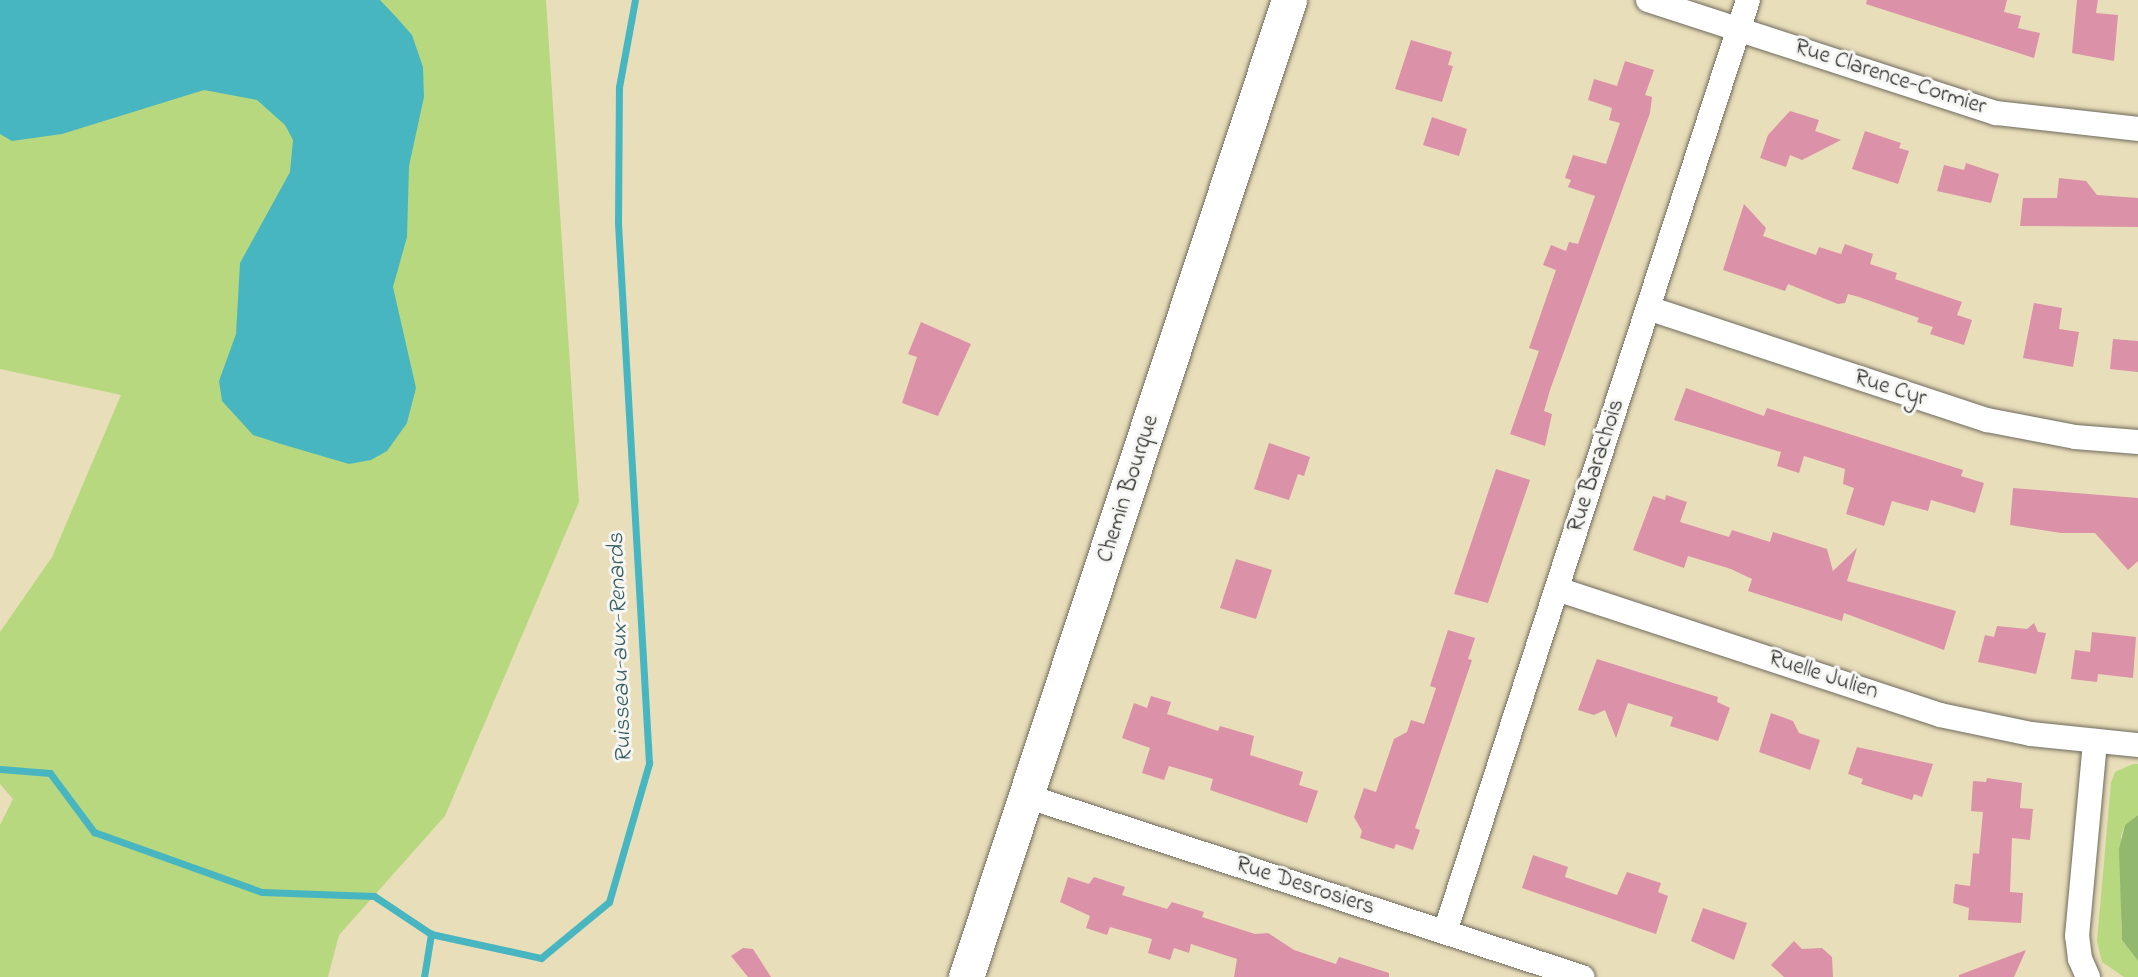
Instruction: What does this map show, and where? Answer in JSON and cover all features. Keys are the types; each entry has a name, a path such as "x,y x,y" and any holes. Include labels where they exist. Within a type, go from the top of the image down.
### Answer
{"street":[{"name":"Chemin Bourque","path":"967,977 1289,0"},
{"name":"Rue Clarence-Cormier","path":"1648,0 1996,113 2138,129"},
{"name":"Rue Barachois","path":"1445,932 1748,0"},
{"name":"Rue Cyr","path":"1648,308 1956,411 2054,433 2138,442"},
{"name":"Ruelle Julien","path":"1557,589 1940,715 2013,732 2138,745"},
{"path":"2088,977 2077,936 2095,741"},
{"name":"Rue Desrosiers","path":"1028,797 1582,977"}],"green space":[{"path":"0,0 546,0 579,502 445,816 339,935 328,977 0,977 0,825 13,799 0,784 0,632 52,557 121,395 0,369"},
{"path":"2138,764 2138,815 2125,825 2121,836 2121,923 2122,940 2138,961 2138,977 2124,977 2102,962 2097,941 2111,783 2115,772"},
{"path":"2138,815 2138,961 2122,940 2119,849 2125,825"}],"water":[{"path":"0,0 380,0 412,35 423,67 424,97 409,166 407,237 393,287 416,388 407,423 387,451 371,460 349,464 281,444 253,435 222,401 219,381 236,334 240,263 290,172 293,140 285,125 257,100 204,90 62,134 12,141 0,134"}],"building":[{"path":"1867,0 2007,0 2004,12 2021,16 2018,28 2040,33 2034,58 1866,4"},
{"path":"2077,0 2098,0 2096,13 2118,15 2114,61 2072,53"},
{"path":"1411,40 1452,52 1448,65 1453,66 1442,102 1395,89"},
{"path":"1625,61 1654,70 1645,95 1652,97 1650,113 1550,390 1544,411 1552,414 1545,446 1510,434 1539,351 1529,348 1556,270 1543,265 1551,245 1566,251 1569,242 1578,244 1595,196 1568,187 1571,180 1565,178 1573,155 1606,164 1620,123 1609,120 1612,108 1588,100 1594,79 1617,86"},
{"path":"1790,111 1819,120 1815,131 1841,140 1802,160 1790,155 1786,167 1760,158 1768,135"},
{"path":"1432,117 1467,129 1459,156 1423,145"},
{"path":"1865,131 1901,143 1899,148 1909,151 1898,184 1852,169"},
{"path":"1966,163 1999,174 1991,203 1937,191 1944,165 1964,170"},
{"path":"2059,178 2086,181 2097,195 2138,198 2138,227 2020,226 2023,198 2057,198"},
{"path":"1744,204 1766,228 1763,236 1816,255 1819,247 1841,254 1845,244 1873,254 1870,264 1897,273 1895,279 1962,302 1957,315 1972,320 1964,345 1930,334 1933,327 1917,322 1919,318 1859,297 1848,294 1845,303 1838,304 1788,284 1785,291 1723,270"},
{"path":"2034,303 2062,308 2059,329 2079,332 2073,367 2023,358"},
{"path":"921,322 971,344 938,416 902,403 917,357 908,354"},
{"path":"2113,339 2138,341 2138,372 2110,369"},
{"path":"1686,388 1764,416 1767,408 1963,470 1961,476 1984,483 1975,513 1931,500 1928,511 1892,501 1884,526 1846,514 1854,488 1843,484 1845,469 1804,456 1799,473 1777,466 1781,452 1674,420"},
{"path":"1269,443 1310,457 1304,476 1298,474 1289,500 1254,489"},
{"path":"1496,469 1530,480 1488,603 1454,594"},
{"path":"2013,488 2138,498 2138,561 2128,570 2095,533 2061,533 2010,525"},
{"path":"1666,495 1687,502 1680,522 1729,537 1732,530 1770,542 1773,532 1827,549 1833,571 1857,548 1847,581 1956,611 1944,650 1844,613 1842,621 1748,591 1752,579 1731,569 1688,556 1684,568 1633,550 1653,496 1665,500"},
{"path":"1236,559 1272,570 1256,619 1220,608"},
{"path":"2034,623 2038,632 2046,633 2036,674 1978,662 1985,635 1994,637 1997,626 2027,629"},
{"path":"1448,630 1475,638 1468,659 1472,660 1415,828 1420,830 1413,850 1396,844 1394,849 1360,838 1362,831 1354,817 1364,788 1376,792 1394,739 1407,732 1411,720 1424,724 1436,688 1430,686"},
{"path":"2092,632 2136,637 2133,678 2098,674 2097,682 2071,679 2075,650 2090,652"},
{"path":"1597,659 1718,697 1717,702 1730,708 1718,741 1670,726 1673,717 1628,703 1616,738 1605,710 1594,715 1578,710"},
{"path":"1151,696 1171,702 1167,714 1218,731 1220,726 1254,736 1250,755 1303,772 1299,785 1318,791 1307,823 1210,790 1213,779 1169,766 1164,780 1142,773 1150,748 1122,738 1134,703 1147,708"},
{"path":"1771,713 1793,721 1799,733 1820,740 1810,770 1759,752"},
{"path":"1857,747 1933,764 1922,797 1914,794 1912,800 1861,784 1863,779 1848,774"},
{"path":"1987,778 2022,783 2020,808 2033,809 2030,840 2012,838 2010,892 2023,893 2021,923 1968,920 1969,908 1953,903 1955,884 1970,886 1973,853 1979,854 1983,812 1971,811 1973,781 1986,782"},
{"path":"1533,855 1568,867 1565,877 1617,895 1627,872 1661,883 1658,892 1668,896 1656,934 1522,888"},
{"path":"1068,877 1089,884 1094,877 1125,887 1122,895 1167,909 1172,902 1204,912 1202,917 1255,934 1268,933 1294,950 1336,964 1339,957 1389,973 1389,977 1234,977 1237,959 1191,944 1189,953 1174,948 1170,960 1148,953 1152,939 1110,927 1107,935 1086,928 1090,916 1060,902"},
{"path":"1703,908 1747,923 1734,960 1691,941"},
{"path":"1794,941 1802,949 1822,948 1832,957 1833,977 1784,977 1771,965"},
{"path":"743,948 753,949 771,977 748,977 731,956"},
{"path":"2026,950 2014,977 1959,977 1959,975"}],"waterway":[{"name":"Ruisseau-aux-Renards","path":"0,769 50,773 94,832 262,892 374,896 431,934 541,958 609,902 649,763 618,223 619,87 635,0"},
{"path":"424,977 431,934"}]}
